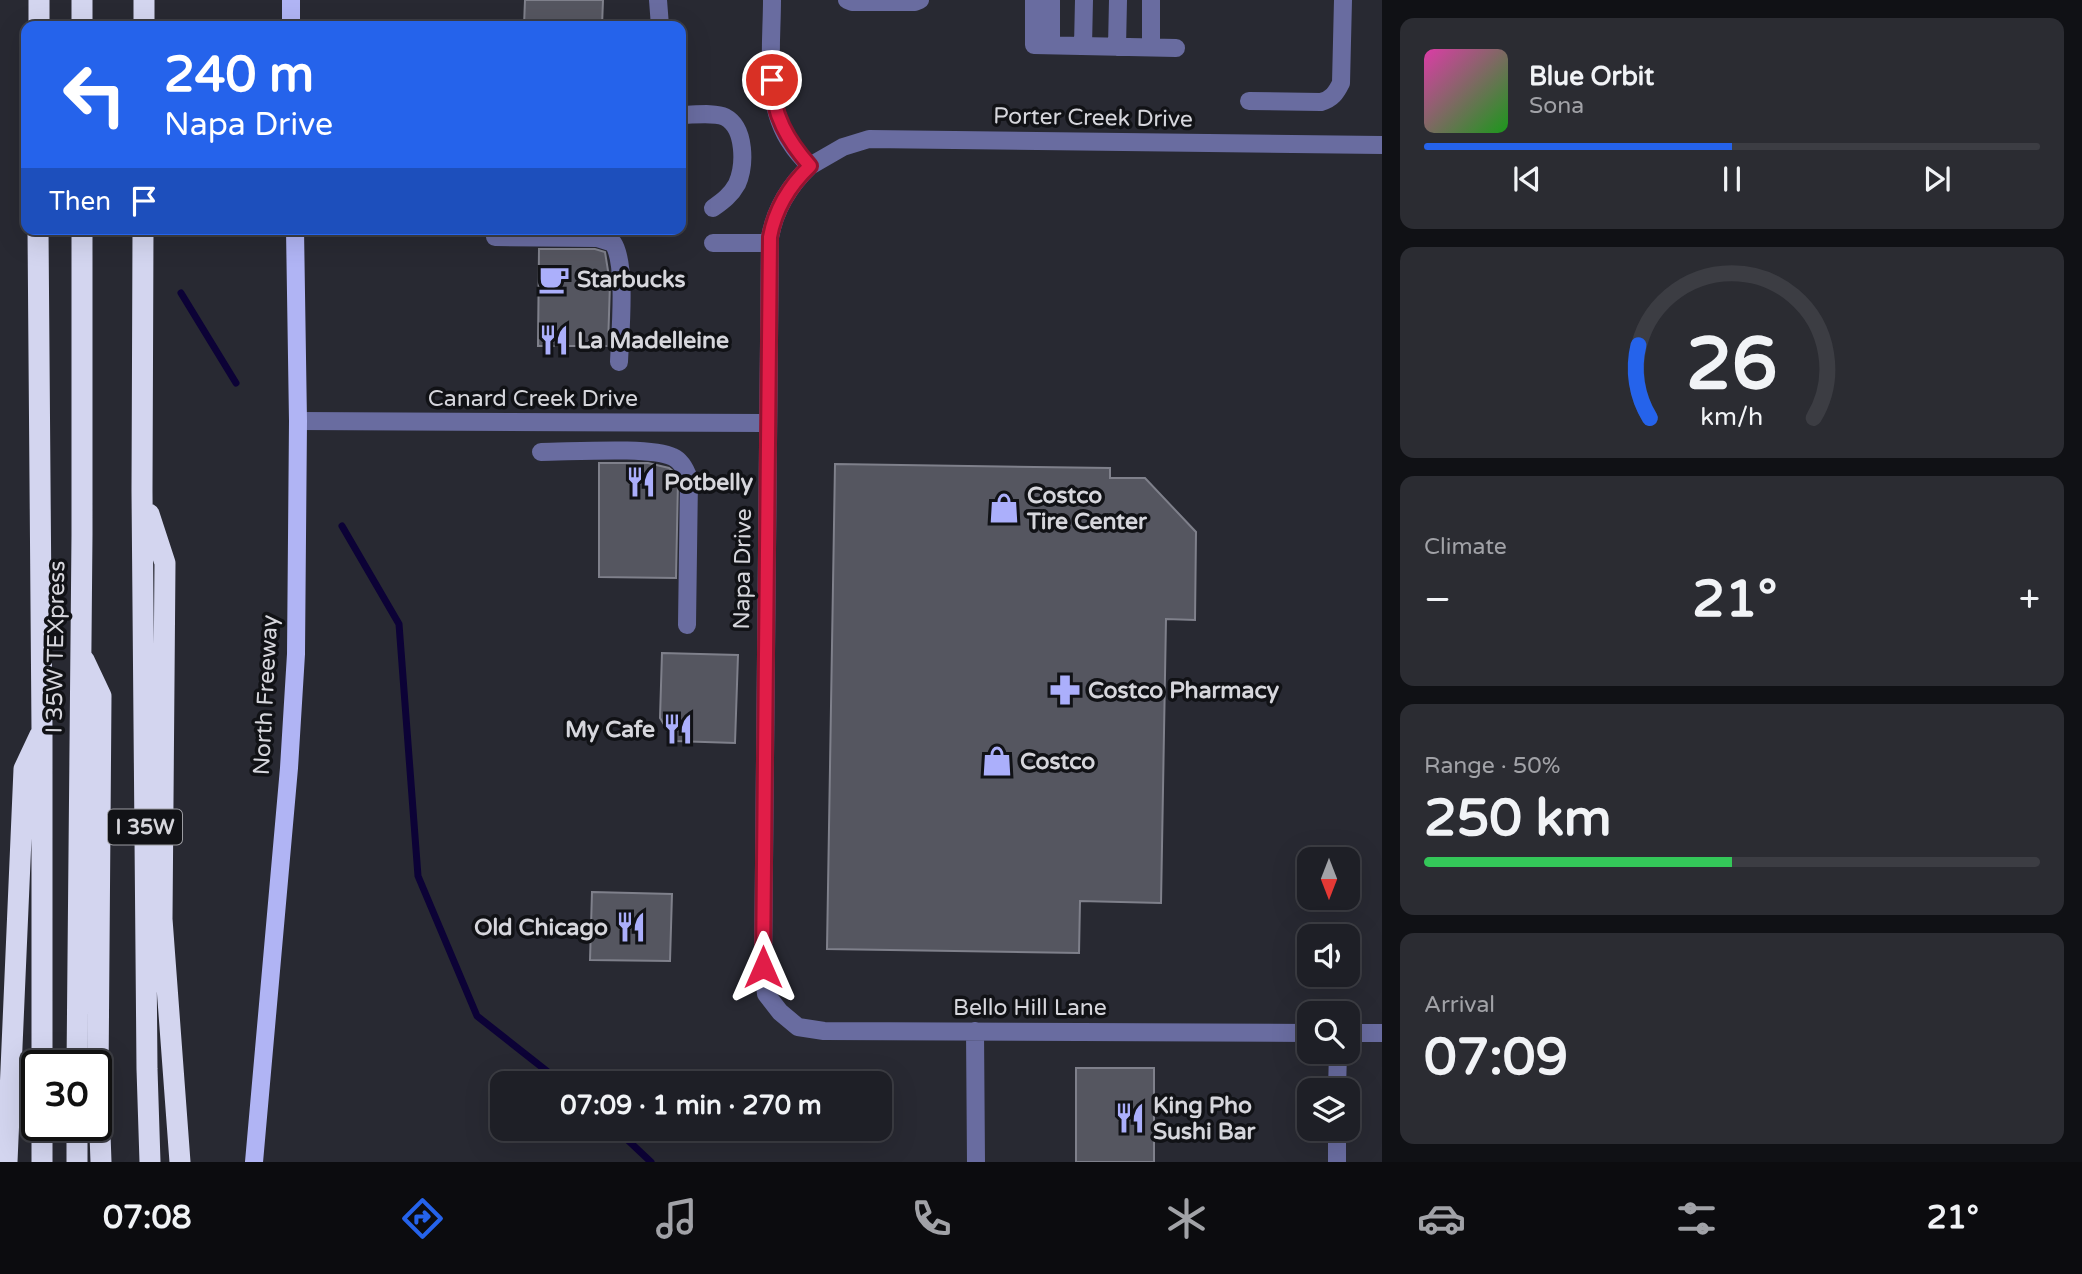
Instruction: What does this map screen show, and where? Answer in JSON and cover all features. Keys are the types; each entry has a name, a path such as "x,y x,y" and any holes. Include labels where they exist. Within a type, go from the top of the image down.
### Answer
{"highway":[{"path":"39,0 39,21"},
{"path":"82,0 82,21"},
{"path":"144,0 144,21"},
{"name":"I 35W TEXpress","path":"38,235 42,1050"},
{"name":"I 35W TEXpress","path":"77,1050 82,655 82,235"},
{"name":"I 35W","path":"143,235 142,492 150,1162"},
{"path":"142,492 164,563 162,919 180,1162"},
{"path":"82,655 102,696 98,1065 101,1162"},
{"path":"7,1162 24,769 42,730"},
{"path":"42,1141 42,1162"},
{"path":"77,1141 77,1162"}],"main road":[{"path":"291,0 291,21"},
{"name":"North Freeway","path":"254,1162 289,768 296,654 298,421 295,235"}],"street":[{"path":"658,0 660,21"},
{"path":"772,0 772,92 790,144 810,166"},
{"path":"848,0 920,0"},
{"path":"1034,0 1042,45"},
{"path":"1042,45 1051,0"},
{"path":"1083,46 1084,0"},
{"path":"1117,47 1118,0"},
{"path":"1151,47 1152,0"},
{"path":"1249,101 1321,102 1335,94 1341,83 1343,0"},
{"path":"1042,45 1176,48"},
{"path":"686,115 723,116 735,125 740,141 742,159 738,182 729,196 713,208"},
{"name":"Porter Creek Drive","path":"810,166 843,146 869,139 1382,145"},
{"name":"Napa Drive","path":"766,994 763,967 770,243 773,220 796,180 810,166"},
{"path":"495,237 597,239 613,243 618,250 621,269 619,362"},
{"path":"713,243 770,243"},
{"name":"Canard Creek Drive","path":"298,421 768,423"},
{"path":"541,452 656,452 676,458 685,468 689,479 687,625"},
{"name":"Bello Hill Lane","path":"766,994 780,1012 797,1027 824,1031 1297,1033"},
{"path":"975,1031 976,1162"},
{"path":"1360,1033 1382,1033"},
{"path":"1337,1141 1337,1162"}],"building":[{"path":"525,0 603,0 602,21 524,21"},
{"path":"539,249 595,249 605,252 610,283 608,346 538,346"},
{"path":"599,463 648,463 669,468 674,472 678,481 676,578 599,577"},
{"name":"Costco","path":"835,464 1110,468 1110,478 1145,478 1196,532 1195,620 1166,619 1161,903 1080,901 1079,953 827,949"},
{"path":"662,653 738,655 735,743 674,741 660,718"},
{"name":"Old Chicago","path":"592,892 672,894 670,961 590,960"},
{"path":"1076,1068 1154,1068 1154,1162 1076,1162"}],"waterway":[{"path":"181,293 236,383"},
{"path":"342,526 399,624 418,876 477,1016 547,1071"},
{"path":"629,1141 651,1162"}],"place":[{"name":"Starbucks","path":"554,279"},
{"name":"La Madelleine","path":"554,340"},
{"name":"Potbelly","path":"641,482"},
{"name":"Costco Tire Center","path":"1004,508"},
{"name":"Costco Pharmacy","path":"1065,690"},
{"name":"My Cafe","path":"678,729"},
{"name":"Costco","path":"997,761"},
{"name":"Old Chicago","path":"631,927"},
{"name":"King Pho Sushi Bar","path":"1130,1118"}],"route":[{"path":"763,967 770,237 773,220 782,203 796,180 810,166 790,144 779,118 772,92 772,80"}]}
